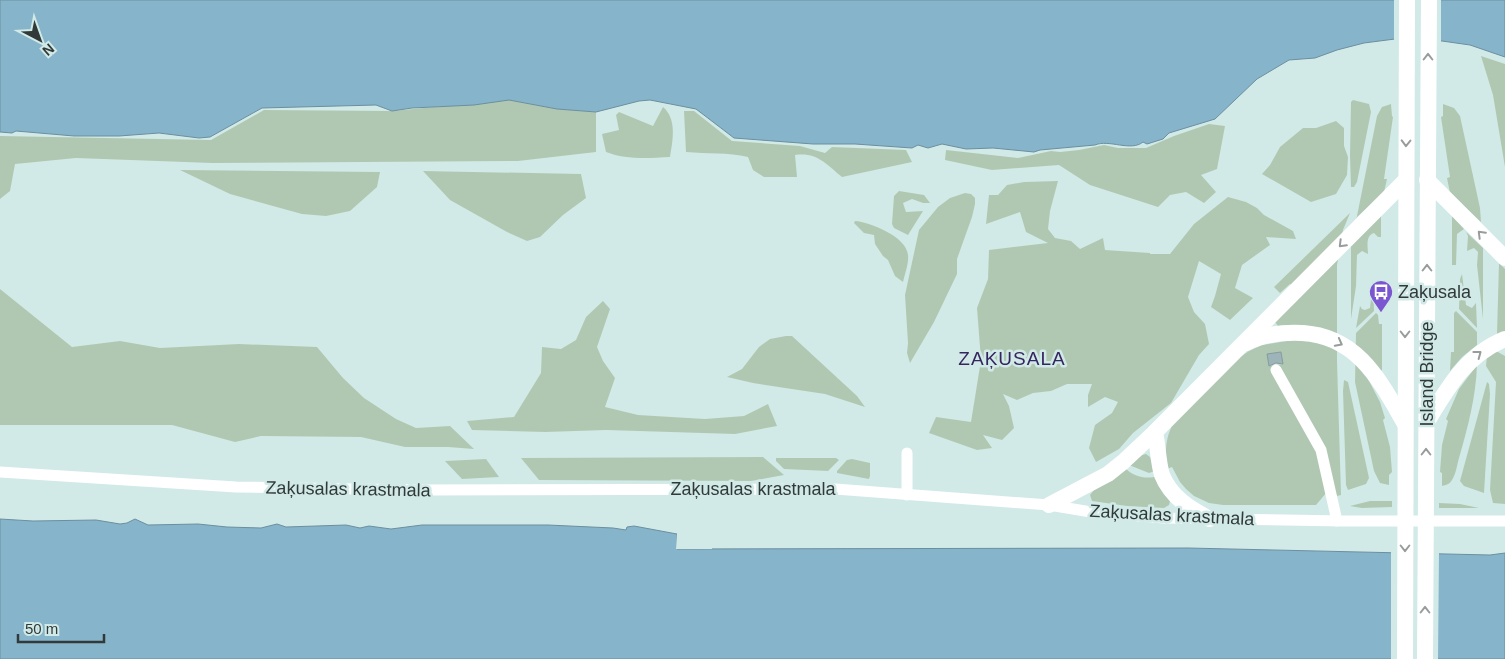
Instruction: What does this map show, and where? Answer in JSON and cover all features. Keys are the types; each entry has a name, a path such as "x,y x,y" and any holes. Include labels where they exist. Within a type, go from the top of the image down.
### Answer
{"highway":[{"name":"Island Bridge","path":"1404,659 1407,0"},
{"name":"Island Bridge","path":"1425,659 1428,0"},
{"path":"1049,505 1108,474 1123,462 1406,180"},
{"path":"1428,180 1505,258"},
{"path":"1242,345 1258,337 1293,332 1323,336 1342,344 1361,358 1375,375 1405,425"},
{"path":"1427,422 1457,376 1474,356 1491,344 1505,338"},
{"path":"1155,432 1162,473 1166,483 1177,497 1192,510 1210,519"}],"street":[{"path":"1276,370 1321,450 1337,521"},
{"path":"907,453 907,495"},
{"name":"Zaķusalas krastmala","path":"0,472 236,487 421,490 872,490 907,495 1049,505 1091,512 1155,518 1505,521"}],"green space":[{"path":"1481,56 1505,64 1505,167 1493,95"},
{"path":"509,100 557,109 596,112 596,152 518,161 212,163 76,158 15,164 10,191 0,199 0,136 211,140 264,110 392,111"},
{"path":"1353,100 1369,104 1371,112 1357,182 1354,187 1351,187 1351,102"},
{"path":"1391,104 1393,117 1384,179 1387,179 1384,192 1357,217 1352,243 1381,216 1381,237 1374,233 1371,234 1368,242 1368,254 1362,251 1357,255 1356,286 1351,319 1351,246 1377,116 1382,107"},
{"path":"1443,104 1454,108 1460,116 1480,208 1481,222 1450,193 1447,178 1450,177 1441,117 1443,116"},
{"path":"663,107 670,117 673,130 670,157 630,157 606,152 602,134 619,130 616,115 619,112 653,126"},
{"path":"684,111 694,111 732,141 800,146 825,153 832,147 906,150 912,162 842,177 815,157 795,155 797,177 764,177 753,170 748,157 686,152"},
{"path":"1336,121 1344,128 1344,146 1348,157 1347,175 1336,194 1311,202 1262,174 1270,165 1280,147 1303,128 1316,128"},
{"path":"1209,124 1225,126 1217,169 1201,175 1216,192 1204,203 1186,192 1170,195 1158,207 1090,185 1059,165 992,170 945,160 946,150 1018,158 1051,151 1079,150 1104,145 1118,148 1146,148"},
{"path":"180,170 380,172 377,187 350,211 326,216 302,214 230,194"},
{"path":"423,171 581,174 586,198 563,215 540,237 527,241 450,200"},
{"path":"1058,181 1050,211 1048,229 1055,238 1071,241 1080,249 1103,238 1105,250 1170,254 1194,224 1228,197 1246,202 1257,208 1264,215 1293,231 1296,239 1266,237 1270,245 1242,265 1235,288 1253,298 1230,320 1211,307 1221,274 1199,261 1188,297 1194,312 1205,324 1209,344 1199,355 1171,403 1133,433 1119,449 1096,462 1089,448 1095,425 1112,413 1118,402 1105,397 1088,407 1088,395 1092,384 1067,384 1051,391 1033,393 1017,400 1003,394 1009,406 1014,428 1002,440 983,435 992,448 977,450 929,433 936,417 971,422 981,360 977,308 988,279 989,250 1048,243 1026,232 1020,212 986,224 989,195 998,195 1007,185 1024,182"},
{"path":"899,191 924,195 930,203 923,203 912,199 903,203 906,212 923,211 908,235 894,228 892,224 894,196"},
{"path":"965,193 971,194 975,198 975,204 957,259 957,274 934,322 910,363 907,353 905,295 919,230 938,207 950,198"},
{"path":"1350,213 1343,230 1337,265 1337,361 1341,495 1337,496 1318,451 1327,492 1316,505 1223,505 1209,503 1194,496 1186,489 1172,467 1167,469 1167,439 1174,422 1234,361 1262,345 1293,340 1318,328 1304,325 1278,326 1275,322 1301,295 1290,284 1280,293 1274,287","holes":["1281,352 1283,364 1269,366 1268,354"]},
{"path":"1452,216 1464,229 1457,234 1456,265 1452,265"},
{"path":"855,221 878,227 895,237 906,248 908,258 903,282 895,276 888,260 875,244 874,235 864,233 854,223"},
{"path":"1466,232 1483,248 1483,319 1477,265 1478,252 1474,248 1467,251 1468,236"},
{"path":"1499,263 1505,269 1505,348 1497,334"},
{"path":"1462,274 1466,305 1472,308 1476,303 1477,328 1459,309 1460,279"},
{"path":"1373,281 1374,311 1356,328 1360,306 1365,310 1370,308"},
{"path":"0,289 72,347 120,341 160,348 239,344 317,347 343,378 364,398 396,419 416,428 450,426 474,449 405,447 361,437 261,436 235,442 172,425 0,425"},
{"path":"603,301 610,309 597,347 603,361 615,378 605,407 638,415 705,419 744,416 768,404 777,426 735,434 606,430 545,432 472,430 467,421 514,417 541,373 542,347 561,349 576,340 586,317"},
{"path":"1456,311 1477,332 1477,345 1462,357 1450,371 1451,352 1454,352 1454,313"},
{"path":"1376,313 1379,324 1382,324 1382,370 1368,379 1380,402 1385,418 1383,420 1390,447 1392,472 1389,475 1389,485 1380,483 1374,471 1355,382 1356,333"},
{"path":"792,336 857,396 865,407 825,394 727,377 742,369 759,347 770,339"},
{"path":"1496,351 1505,356 1505,504 1493,503 1490,490 1496,382 1486,366 1487,355"},
{"path":"1477,365 1471,412 1455,472 1450,482 1442,486 1442,473 1440,472 1442,445 1448,421 1446,419 1459,389"},
{"path":"1344,380 1348,382 1369,478 1366,484 1348,490 1346,485"},
{"path":"1487,382 1490,394 1484,493 1464,486 1460,481"},
{"path":"1146,454 1150,457 1155,471 1149,473 1129,465 1142,455"},
{"path":"763,457 784,475 751,481 539,480 521,458"},
{"path":"776,458 836,458 839,460 828,471 784,469 776,461"},
{"path":"486,459 499,477 462,479 445,461"},
{"path":"852,459 870,463 869,479 837,473 847,460"},
{"path":"1126,469 1140,477 1149,478 1157,476 1170,501 1169,505 1164,508 1127,506 1092,501 1090,495 1094,490"},
{"path":"1370,501 1392,501 1392,507 1362,508 1350,506"},
{"path":"1439,503 1460,504 1479,508 1439,508"}],"water":[{"path":"0,0 1505,0 1505,57 1470,45 1442,41 1395,39 1364,43 1315,58 1289,60 1257,79 1215,119 1169,133 1163,139 1132,146 1107,143 1034,152 993,148 966,149 942,144 928,148 918,145 912,148 855,144 813,144 734,138 696,109 650,100 596,112 557,109 509,100 474,105 412,108 392,111 376,105 262,108 210,137 199,138 159,133 119,136 74,136 16,131 12,133 0,132"},
{"path":"0,519 33,521 96,520 120,524 135,519 148,525 198,524 261,528 277,524 286,527 346,525 360,528 369,526 391,529 422,525 548,525 626,530 627,527 634,526 677,534 677,549 1188,548 1490,555 1505,553 1505,659 0,659"}],"pier":[{"path":"1394,0 1441,0 1441,44 1394,42"},
{"path":"677,534 680,534 679,547 712,546 712,549 676,549"},
{"path":"1391,550 1439,551 1438,659 1391,659"}],"building":[{"path":"1281,352 1283,364 1276,363 1269,366 1267,354"}],"place":[{"name":"Zaķusala","path":"1381,313"}],"district":[{"name":"ZAĶUSALA","path":"1012,358"}]}
